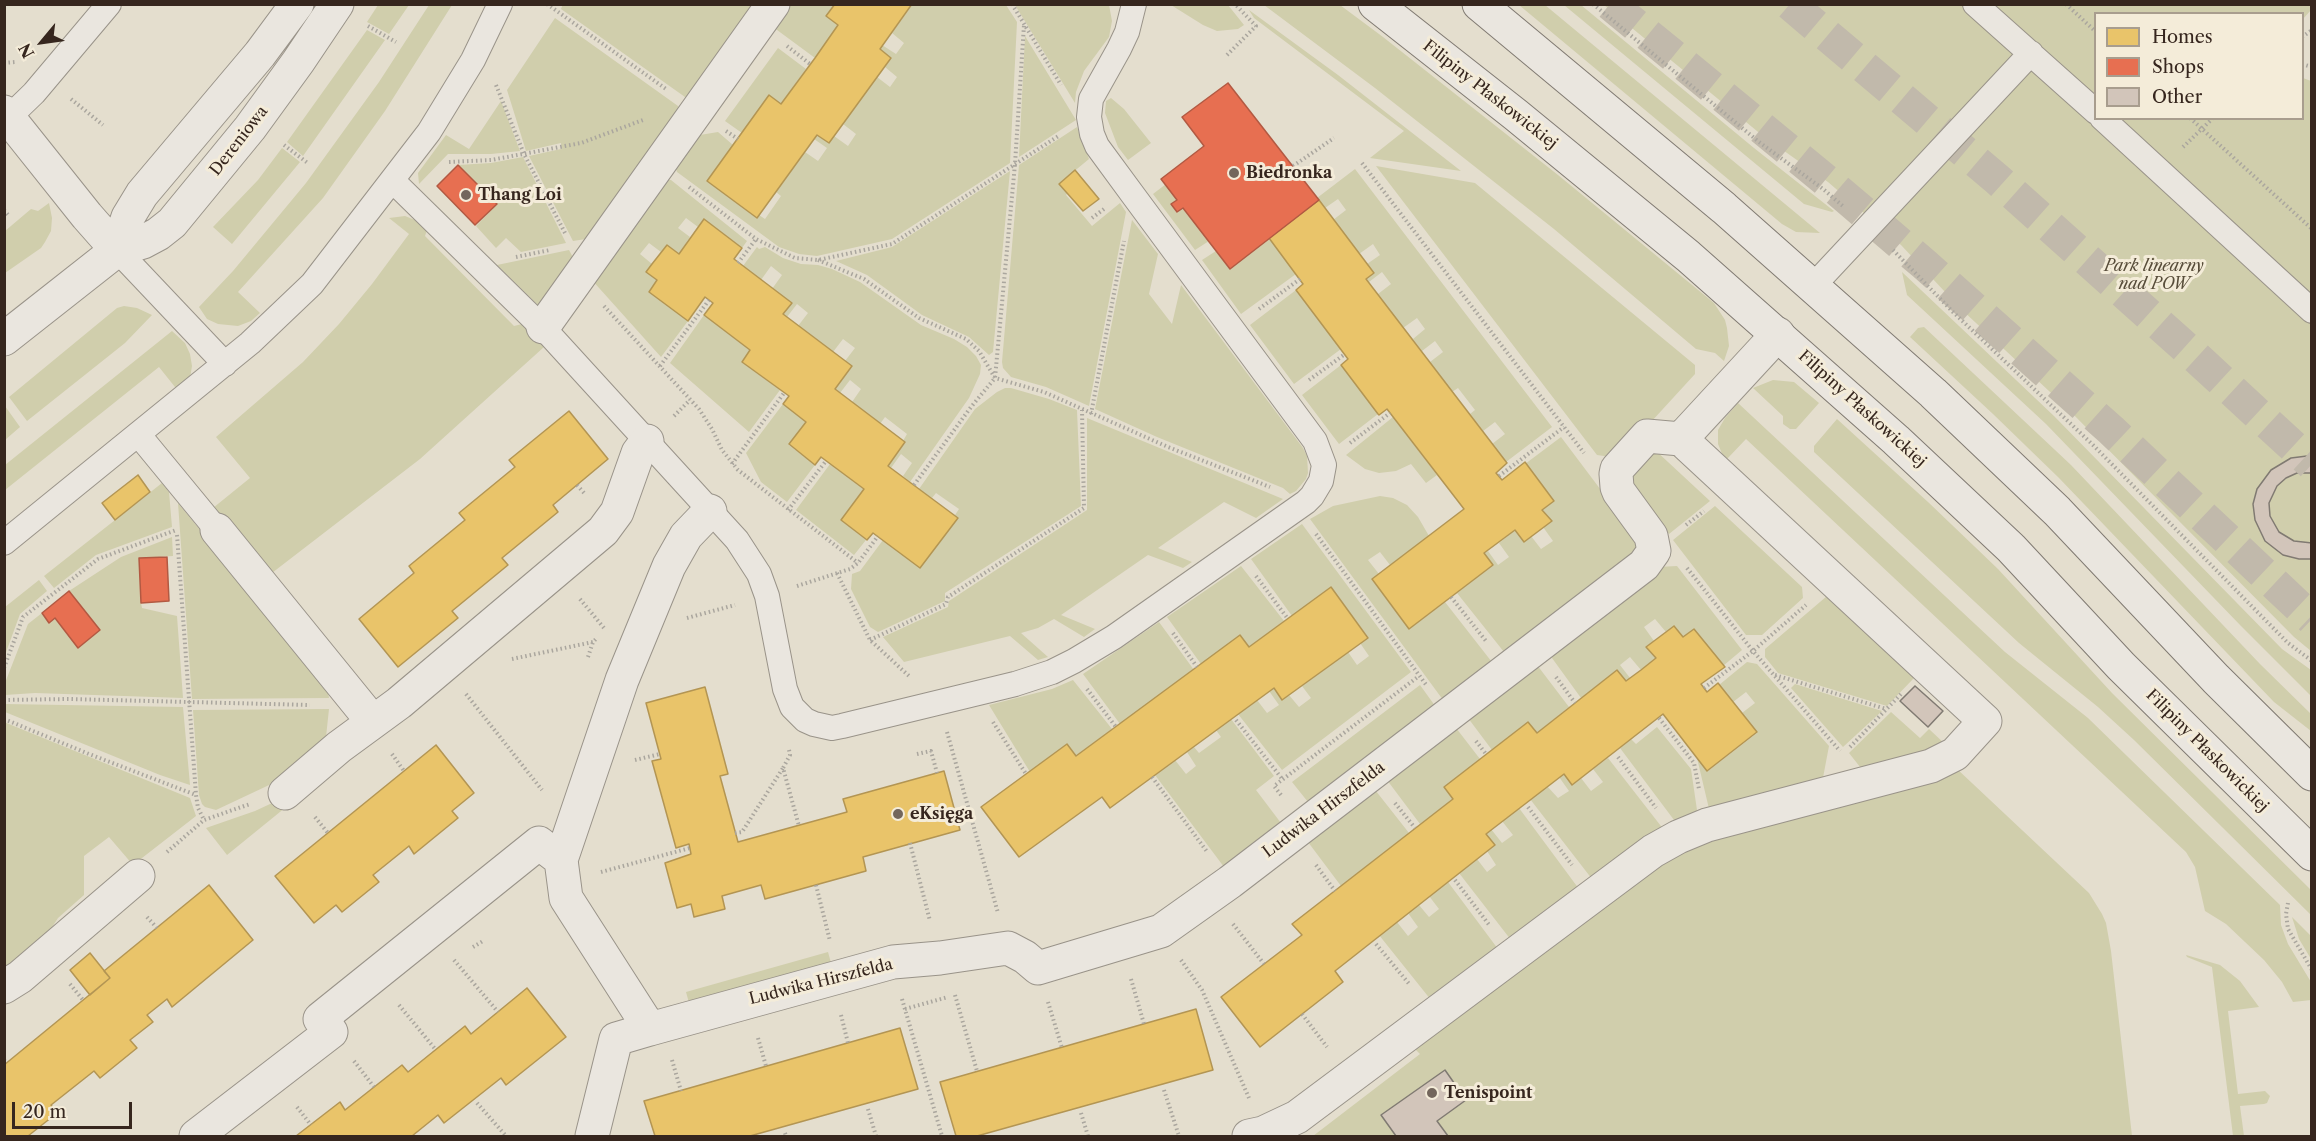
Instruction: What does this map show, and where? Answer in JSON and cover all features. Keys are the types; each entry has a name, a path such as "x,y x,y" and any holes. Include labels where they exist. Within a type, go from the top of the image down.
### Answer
{"street":[{"path":"117,250 128,217 142,194 243,75 297,4"},
{"name":"Dereniowa","path":"4,339 117,250 151,238 165,229 178,216 250,128 337,4"},
{"path":"543,327 578,265 660,164 694,108 773,4"},
{"name":"Filipiny Płaskowickiej","path":"1375,4 1581,168 1778,333 1935,475 1987,524 2128,674 2312,854"},
{"path":"1479,4 1724,207 1933,393 2057,511 2216,679 2312,774"},
{"path":"6,117 117,250"},
{"path":"1682,439 1778,333"},
{"path":"1256,1135 1297,1117 1653,850 1707,825 1931,766 1955,754 1985,721 1682,439 1647,436 1617,469 1615,481"},
{"path":"285,793 366,714 444,665 595,540 610,524 622,501 638,453 647,441"},
{"name":"Ludwika Hirszfelda","path":"1038,968 1161,931 1644,565 1654,551 1652,536 1619,492 1615,481"},
{"path":"650,1029 566,898 563,871 617,695 633,652 677,551 686,536 710,511"},
{"path":"217,530 366,714"},
{"path":"196,1137 331,1032 320,1019 539,843 563,871"},
{"path":"4,987 20,977 138,876"},
{"path":"1008,948 1025,957 1038,968"},
{"name":"Ludwika Hirszfelda","path":"592,1137 616,1038 893,962 1008,948"}],"lane":[{"path":"6,117 41,86 109,4"},
{"path":"4,543 225,364 281,315 312,284 429,132 473,60 500,4"},
{"path":"393,181 543,327 737,540 759,574 771,612 785,689 798,714 814,724 832,728 938,703 1033,679 1068,664 1114,637 1297,508 1318,489 1323,473 1324,462 1316,441 1097,146 1092,134 1086,119 1091,99 1119,50 1127,32 1134,4"},
{"path":"1975,4 2094,110"},
{"path":"1814,285 2031,53"},
{"path":"2104,120 2312,311"},
{"path":"117,250 225,364"},
{"path":"138,434 217,530"}],"path":[{"path":"547,4 694,108"},
{"path":"660,164 756,239 795,258 818,260 892,244 1086,119 1012,4"},
{"path":"1227,55 1256,26 1235,4"},
{"path":"1593,4 1759,142 1823,189 1847,210"},
{"path":"2066,4 2094,30"},
{"path":"915,485 970,407 995,378 1015,164 1024,25"},
{"path":"473,60 496,86 524,154 578,265 702,414 732,464 746,478 858,563"},
{"path":"412,198 448,162 491,160 581,142 694,108"},
{"path":"2192,120 2312,229"},
{"path":"2158,171 2211,120"},
{"path":"1293,166 1334,138"},
{"path":"1362,163 1595,467 1615,481"},
{"path":"1091,414 1133,195"},
{"path":"4,210 9,216"},
{"path":"738,263 756,239"},
{"path":"1888,246 1953,312 2092,444 2288,643 2312,661"},
{"path":"818,260 864,279 919,318 966,339 979,351 995,378 1044,392 1081,407 1082,410 1091,414 1282,493 1297,508"},
{"path":"480,264 578,265"},
{"path":"1233,329 1300,279"},
{"path":"660,366 709,300"},
{"path":"1285,399 1345,354"},
{"path":"732,464 784,393"},
{"path":"870,640 946,604 948,597 1084,508 1082,410"},
{"path":"1324,462 1390,413"},
{"path":"1499,476 1564,427"},
{"path":"788,510 826,461"},
{"path":"172,477 195,795 204,820"},
{"path":"4,668 23,617 98,559 177,530"},
{"path":"1320,540 1415,669"},
{"path":"1237,550 1288,619"},
{"path":"557,571 618,644 633,652"},
{"path":"1690,572 1773,674 1843,754 1928,667"},
{"path":"837,573 870,640 938,703 1008,948"},
{"path":"1451,597 1508,669"},
{"path":"1704,688 1754,651 1809,602"},
{"path":"502,661 593,642"},
{"path":"1068,664 1116,727"},
{"path":"444,665 542,790"},
{"path":"1773,674 1886,710"},
{"path":"1304,824 1274,786 1419,675"},
{"path":"975,694 1026,774"},
{"path":"4,700 68,699 189,703 366,714"},
{"path":"735,833 742,832 790,755 786,724 798,714"},
{"path":"4,718 88,754 195,795"},
{"path":"1659,718 1694,763 1707,825"},
{"path":"1236,720 1283,780"},
{"path":"917,754 931,751 937,773"},
{"path":"1618,757 1658,811"},
{"path":"783,768 799,826"},
{"path":"1152,777 1196,836"},
{"path":"138,876 204,820 285,793"},
{"path":"1528,807 1574,868"},
{"path":"910,843 940,958"},
{"path":"563,871 690,848"},
{"path":"1455,880 1494,930"},
{"path":"816,885 828,931"},
{"path":"1211,895 1264,964"},
{"path":"2288,903 2286,914 2288,929 2312,970"},
{"path":"1161,931 1202,990 1232,1056 1256,1135"},
{"path":"1120,943 1144,1024"},
{"path":"1376,944 1416,992"},
{"path":"454,960 498,1012"},
{"path":"893,962 942,1137"},
{"path":"1038,968 1062,1047"},
{"path":"955,995 977,1071"},
{"path":"399,1005 436,1050"},
{"path":"1164,1090 1179,1137"},
{"path":"477,1103 506,1137"},
{"path":"868,1109 876,1137"},
{"path":"1081,1113 1088,1137"}],"green space":[{"path":"563,4 761,5 695,95 685,97 561,9"},
{"path":"378,5 409,5 389,34 367,22"},
{"path":"429,5 452,5 385,111 323,198 238,292 260,313 251,321 238,326 218,324 207,319 199,307 233,271 306,183 379,82"},
{"path":"784,5 835,5 826,16 838,25 815,58 773,27"},
{"path":"912,5 1006,5 1017,22 1010,163 892,239 817,256 799,254 779,247 677,172 674,163 694,136 718,132 733,145 707,181 757,218 759,215 765,219 781,196 776,192 805,152 818,161 827,148 814,139 817,135 834,136 848,146 856,134 843,124 877,77 890,87 897,77 885,67 891,58 880,49 882,45 896,54 904,43 892,33"},
{"path":"1015,5 1109,5 1112,21 1109,37 1084,71 1076,92 1075,103"},
{"path":"1171,5 1228,5 1244,25 1238,29 1217,31"},
{"path":"1264,5 1340,5 1383,37 1558,175 1714,303 1725,320 1727,328 1729,346 1724,361 1715,353 1696,349 1554,229 1375,88"},
{"path":"1519,5 1545,5 1820,233 1796,232 1782,224"},
{"path":"1564,5 1581,5 1834,211 1804,204"},
{"name":"Park linearny nad POW","path":"1604,5 2311,5 2311,10 2304,18 2304,12 2094,12 2094,120 2304,120 2304,78 2311,81 2311,651 2294,637 2064,405 1961,309 1901,245 1828,182 1763,136"},
{"path":"1249,10 1338,75 1461,171 1370,158 1404,131 1254,18"},
{"path":"555,18 678,106 681,116 592,238 573,241 529,156 561,149 561,143 526,151 507,90"},
{"path":"367,30 385,40 303,156 287,142"},
{"path":"1025,36 1076,120 1019,157"},
{"path":"778,48 806,69 781,104 769,96 742,133 725,121"},
{"path":"1111,98 1124,109 1151,143 1128,160 1118,147 1105,113 1106,101"},
{"path":"501,101 520,151 448,154 419,184 418,173 446,135 469,149"},
{"path":"1077,127 1089,159 1060,183 1068,193 1066,195 1092,226 1120,203 1126,212 1089,406 1046,387 1011,377 1003,368 1002,362 1019,165"},
{"path":"282,148 300,162 232,244 213,227 258,180"},
{"path":"523,157 566,243 521,252 506,238 496,248 476,226 497,204 458,165 491,163"},
{"path":"1376,166 1475,183 1695,365 1695,374 1618,458 1597,455"},
{"path":"1355,169 1552,427 1506,462 1492,444 1505,434 1495,422 1483,431 1470,414 1475,410 1458,388 1452,392 1430,362 1443,352 1435,341 1422,351 1413,339 1425,329 1417,318 1403,328 1378,294 1391,284 1382,272 1369,282 1366,279 1373,273 1367,264 1380,255 1373,244 1359,254 1333,220 1346,210 1338,199 1325,208 1317,198"},
{"path":"1010,171 993,352 989,355 969,337 922,315 867,275 836,261 892,247"},
{"path":"662,180 671,180 747,241 742,248 704,219 698,227 686,218 678,228 690,237 679,254 667,245 661,252 649,243 640,254 652,264 647,272 657,280 650,292 688,321 661,357 591,279"},
{"path":"1166,184 1177,200 1172,204 1176,212 1183,208 1209,241 1195,250 1153,194"},
{"path":"49,203 52,218 51,231 45,242 41,248 5,273 5,231 31,209 38,211"},
{"path":"405,216 415,220 427,230 425,236 514,326 522,324 544,347 420,459 268,576 213,508 250,478 216,437 303,362 339,324 409,234 389,218"},
{"path":"1132,220 1158,254 1149,294 1172,324 1181,285 1303,448 1307,456 1308,473 1296,491 1290,494 1283,488 1095,409"},
{"path":"1269,238 1296,274 1241,314 1202,260 1216,251 1230,269"},
{"path":"757,247 759,249 765,247 783,258 801,264 832,269 860,282 921,325 954,339 976,356 981,365 980,374 969,398 910,482 903,476 912,463 901,454 891,468 888,466 905,443 903,441 907,434 885,417 880,424 852,402 861,389 850,380 840,393 835,389 852,367 845,361 855,348 843,339 833,352 798,326 808,313 797,304 787,317 783,314 792,303 772,289 782,275 771,266 761,280 743,266"},
{"path":"569,250 575,261 541,308 497,265"},
{"path":"1902,272 2054,416 2282,649 2311,670 2311,696 2046,424 1907,295"},
{"path":"1296,290 1341,349 1294,384 1250,325"},
{"path":"124,306 137,308 152,315 125,343 27,421 9,397 117,308"},
{"path":"704,315 750,350 742,362 780,390 749,432 670,363"},
{"path":"1924,327 2071,465 2260,664 2311,714 2311,731 2274,702 2059,478 1910,337 1918,328"},
{"path":"172,331 185,343 192,366 190,378 179,392 159,367 5,490 5,465"},
{"path":"1341,365 1378,414 1339,444 1302,395"},
{"path":"1773,380 1794,382 1819,403 1796,429 1790,429 1783,424 1783,416 1753,388"},
{"path":"1005,388 1049,399 1077,410 1081,506 945,593 945,601 878,632 870,627 851,589 852,574 860,571 883,540 957,518 955,515 959,509 936,493 932,498 919,489 975,409"},
{"path":"1738,403 2005,652 2088,718 2280,905 2281,925 2288,944 2311,982 2311,1000 2293,1002 2282,982 2264,960 2226,924 2205,911 2195,867 2186,852 1746,439 1727,459 1723,456 1718,444 1718,430"},
{"path":"783,404 806,422 789,445 815,465 787,502 761,482 746,453"},
{"path":"5,406 20,427 4,440"},
{"path":"1393,417 1437,475 1426,483 1411,464 1396,471 1379,473 1365,469 1346,455"},
{"path":"1087,418 1283,499 1256,518 1224,502 1158,548 1192,562 1183,568 1148,555 1061,615 1095,629 1084,637 1054,619 1038,628 1021,633 1048,657 1038,660 1010,636 904,662 883,637 948,607 949,601 1087,510"},
{"path":"1837,419 1998,569 2112,693 2311,890 2311,915 2134,740 2098,707 2019,643 1814,452 1814,446"},
{"path":"1561,437 1637,538 1636,558 1504,652 1457,593 1493,565 1484,553 1488,551 1498,565 1509,557 1499,543 1515,530 1531,536 1541,549 1553,541 1543,527 1551,520 1542,510 1554,501 1525,464"},
{"path":"1654,449 1710,501 1669,534 1628,481"},
{"path":"830,464 864,489 841,520 866,540 854,555 796,510"},
{"path":"162,483 169,492 172,527 96,555 54,588 44,576"},
{"path":"1380,496 1393,498 1407,505 1418,517 1429,536 1390,565 1380,552 1368,560 1379,574 1372,580 1409,629 1445,602 1495,666 1446,704 1310,519 1333,506"},
{"path":"178,503 319,675 327,687 329,698 192,699"},
{"path":"1715,506 1802,587 1803,598 1762,635 1746,635 1673,540"},
{"path":"1302,524 1411,672 1282,770 1238,714 1257,700 1267,713 1279,705 1269,691 1274,688 1282,700 1289,695 1299,707 1311,698 1302,686 1348,652 1357,665 1369,656 1360,643 1368,637 1331,587 1292,616 1251,559"},
{"path":"172,537 173,556 139,558 141,603 142,608 177,616 183,698 35,693 5,695 5,683 28,624 42,613 49,623 55,618 78,648 100,630 69,591 121,557"},
{"path":"1241,566 1284,621 1249,647 1201,664 1167,617"},
{"path":"1677,566 1742,650 1723,666 1694,629 1683,637 1674,626 1666,632 1655,619 1644,627 1654,641 1646,647 1656,658 1641,670 1630,657 1620,665 1630,678 1626,681 1617,670 1581,698 1552,658 1553,648 1658,567"},
{"path":"39,580 47,591 20,614 5,655 5,607"},
{"path":"1827,596 1914,678 1887,706 1778,673 1765,657 1765,649"},
{"path":"1159,622 1194,670 1120,724 1083,674"},
{"path":"1534,661 1569,707 1537,733 1528,722 1492,750 1465,714"},
{"path":"1747,662 1757,664 1829,746 1822,783 1710,813 1697,758 1708,771 1757,733 1742,713 1755,703 1746,692 1733,702 1719,685"},
{"path":"1073,680 1112,729 1076,756 1067,744 1030,772 989,705 1052,689"},
{"path":"1795,684 1882,711 1843,747 1791,688"},
{"path":"1420,685 1438,710 1312,807 1292,782"},
{"path":"5,704 183,707 190,785 5,712"},
{"path":"329,709 326,737 284,778 216,810 202,804 199,795 193,710"},
{"path":"1891,712 1920,738 1929,729 1946,745 1864,772 1849,753"},
{"path":"1231,719 1274,776 1256,790 1284,827 1227,871 1155,775 1175,760 1186,774 1196,766 1187,752 1194,747 1199,753 1221,737 1216,730"},
{"path":"4,722 190,798 196,816 133,865 109,837 84,856 84,895 58,918 41,944 4,970"},
{"path":"1453,724 1480,759 1453,799 1420,824 1384,776"},
{"path":"1657,727 1691,769 1698,817 1677,824 1620,748 1631,739 1636,744"},
{"path":"1608,758 1664,830 1592,879 1530,799 1547,786 1558,798 1569,791 1559,777 1564,774 1572,785 1581,778 1591,791 1603,782 1593,769"},
{"path":"1956,768 2089,893 2102,914 2111,951 2132,1136 1313,1136 1420,1054 1411,1045 1678,850"},
{"path":"1372,786 1409,833 1341,886 1305,838"},
{"path":"285,797 291,803 227,855 206,828 255,811"},
{"path":"1519,808 1579,889 1511,940 1459,873 1477,859 1487,872 1496,865 1487,851 1486,834 1491,829 1502,843 1513,835 1502,821"},
{"path":"1448,882 1498,949 1431,1000 1379,935 1397,922 1408,936 1418,927 1408,913 1419,905 1429,917 1439,909 1429,896"},
{"path":"2292,917 2311,936 2311,959 2299,939"},
{"path":"828,952 833,970 691,1010 686,992"},
{"path":"2186,955 2220,965 2240,981 2259,1007 2228,1011 2238,1094 2265,1091 2270,1096 2264,1104 2240,1106 2244,1136 2233,1136 2212,967"}],"building: Homes":[{"path":"835,4 912,4 880,49 891,58 829,143 817,135 757,218 707,181 769,95 781,104 815,58 838,25 826,16"},
{"path":"1075,170 1099,199 1083,211 1059,184"},
{"path":"1319,200 1374,273 1366,279 1507,463 1496,473 1502,480 1525,462 1554,501 1542,510 1552,521 1524,542 1515,530 1484,553 1493,565 1409,629 1372,579 1464,509 1387,409 1379,415 1341,365 1348,359 1296,290 1303,284 1269,238"},
{"path":"704,219 742,248 734,259 792,303 783,314 852,366 835,389 905,442 888,466 958,518 920,568 873,533 867,540 841,520 864,489 821,457 815,465 789,444 806,422 783,404 789,396 742,362 750,350 704,315 713,303 705,297 688,321 649,292 657,280 646,272 652,264 667,245 679,254"},
{"path":"569,411 608,459 553,505 558,512 502,558 508,565 452,611 458,618 398,667 359,619 414,573 409,566 465,520 459,513 515,467 509,460"},
{"path":"138,475 150,492 115,520 102,503"},
{"path":"1331,587 1368,638 1282,700 1274,688 1110,808 1102,797 1019,857 981,807 1067,744 1076,756 1240,635 1249,647"},
{"path":"1674,626 1683,637 1694,629 1725,667 1701,684 1707,692 1718,683 1757,732 1707,771 1663,714 1572,785 1564,774 1486,834 1495,845 1335,971 1343,982 1260,1047 1221,997 1302,935 1292,924 1453,799 1444,787 1528,722 1537,733 1617,670 1626,681 1656,658 1646,647"},
{"path":"705,687 728,774 720,776 738,842 847,812 843,799 944,771 960,830 863,857 866,871 765,899 761,885 722,896 725,909 694,917 691,904 677,908 665,863 691,854 689,844 676,848 652,761 661,759 646,703"},
{"path":"436,745 474,793 452,811 458,818 414,854 409,846 373,875 379,882 342,912 336,905 314,923 275,876"},
{"path":"209,885 253,940 172,1007 167,999 147,1015 153,1022 130,1040 137,1048 100,1078 94,1071 51,1105 57,1113 28,1136 4,1136 4,1065 110,978 104,971"},
{"path":"90,953 110,978 90,995 70,970"},
{"path":"527,988 566,1037 506,1085 501,1078 444,1123 438,1115 412,1136 296,1136 340,1102 345,1110 402,1065 408,1072 465,1026 471,1034"},
{"path":"1196,1009 1213,1070 977,1136 956,1136 940,1082"},
{"path":"900,1028 918,1089 750,1136 655,1136 644,1101"}],"building: Shops":[{"name":"Biedronka","path":"1228,83 1319,200 1230,269 1183,208 1177,212 1171,204 1177,200 1161,179 1204,146 1182,117"},
{"path":"458,165 497,204 475,225 437,186"},
{"path":"167,557 169,601 141,603 139,558"},
{"path":"69,591 100,630 78,648 55,618 49,623 42,613"}],"building: Other":[{"path":"2312,457 2312,473 2297,473 2286,478 2277,486 2269,503 2270,516 2279,532 2294,541 2312,543 2312,559 2299,559 2283,555 2265,541 2255,520 2253,504 2257,489 2271,470 2291,458"},
{"path":"1915,686 1943,711 1928,727 1900,701"},
{"path":"1445,1070 1466,1100 1437,1121 1448,1136 1396,1136 1381,1115"}],"tunnel":[{"path":"1610,4 1829,183 1924,264 2111,430 2312,619"},
{"path":"1790,4 1998,180 2312,464"}],"place":[{"name":"Biedronka","path":"1234,173"},
{"name":"Thang Loi","path":"466,195"},
{"name":"eKsięga","path":"898,814"},
{"name":"Tenispoint","path":"1432,1093"}]}
